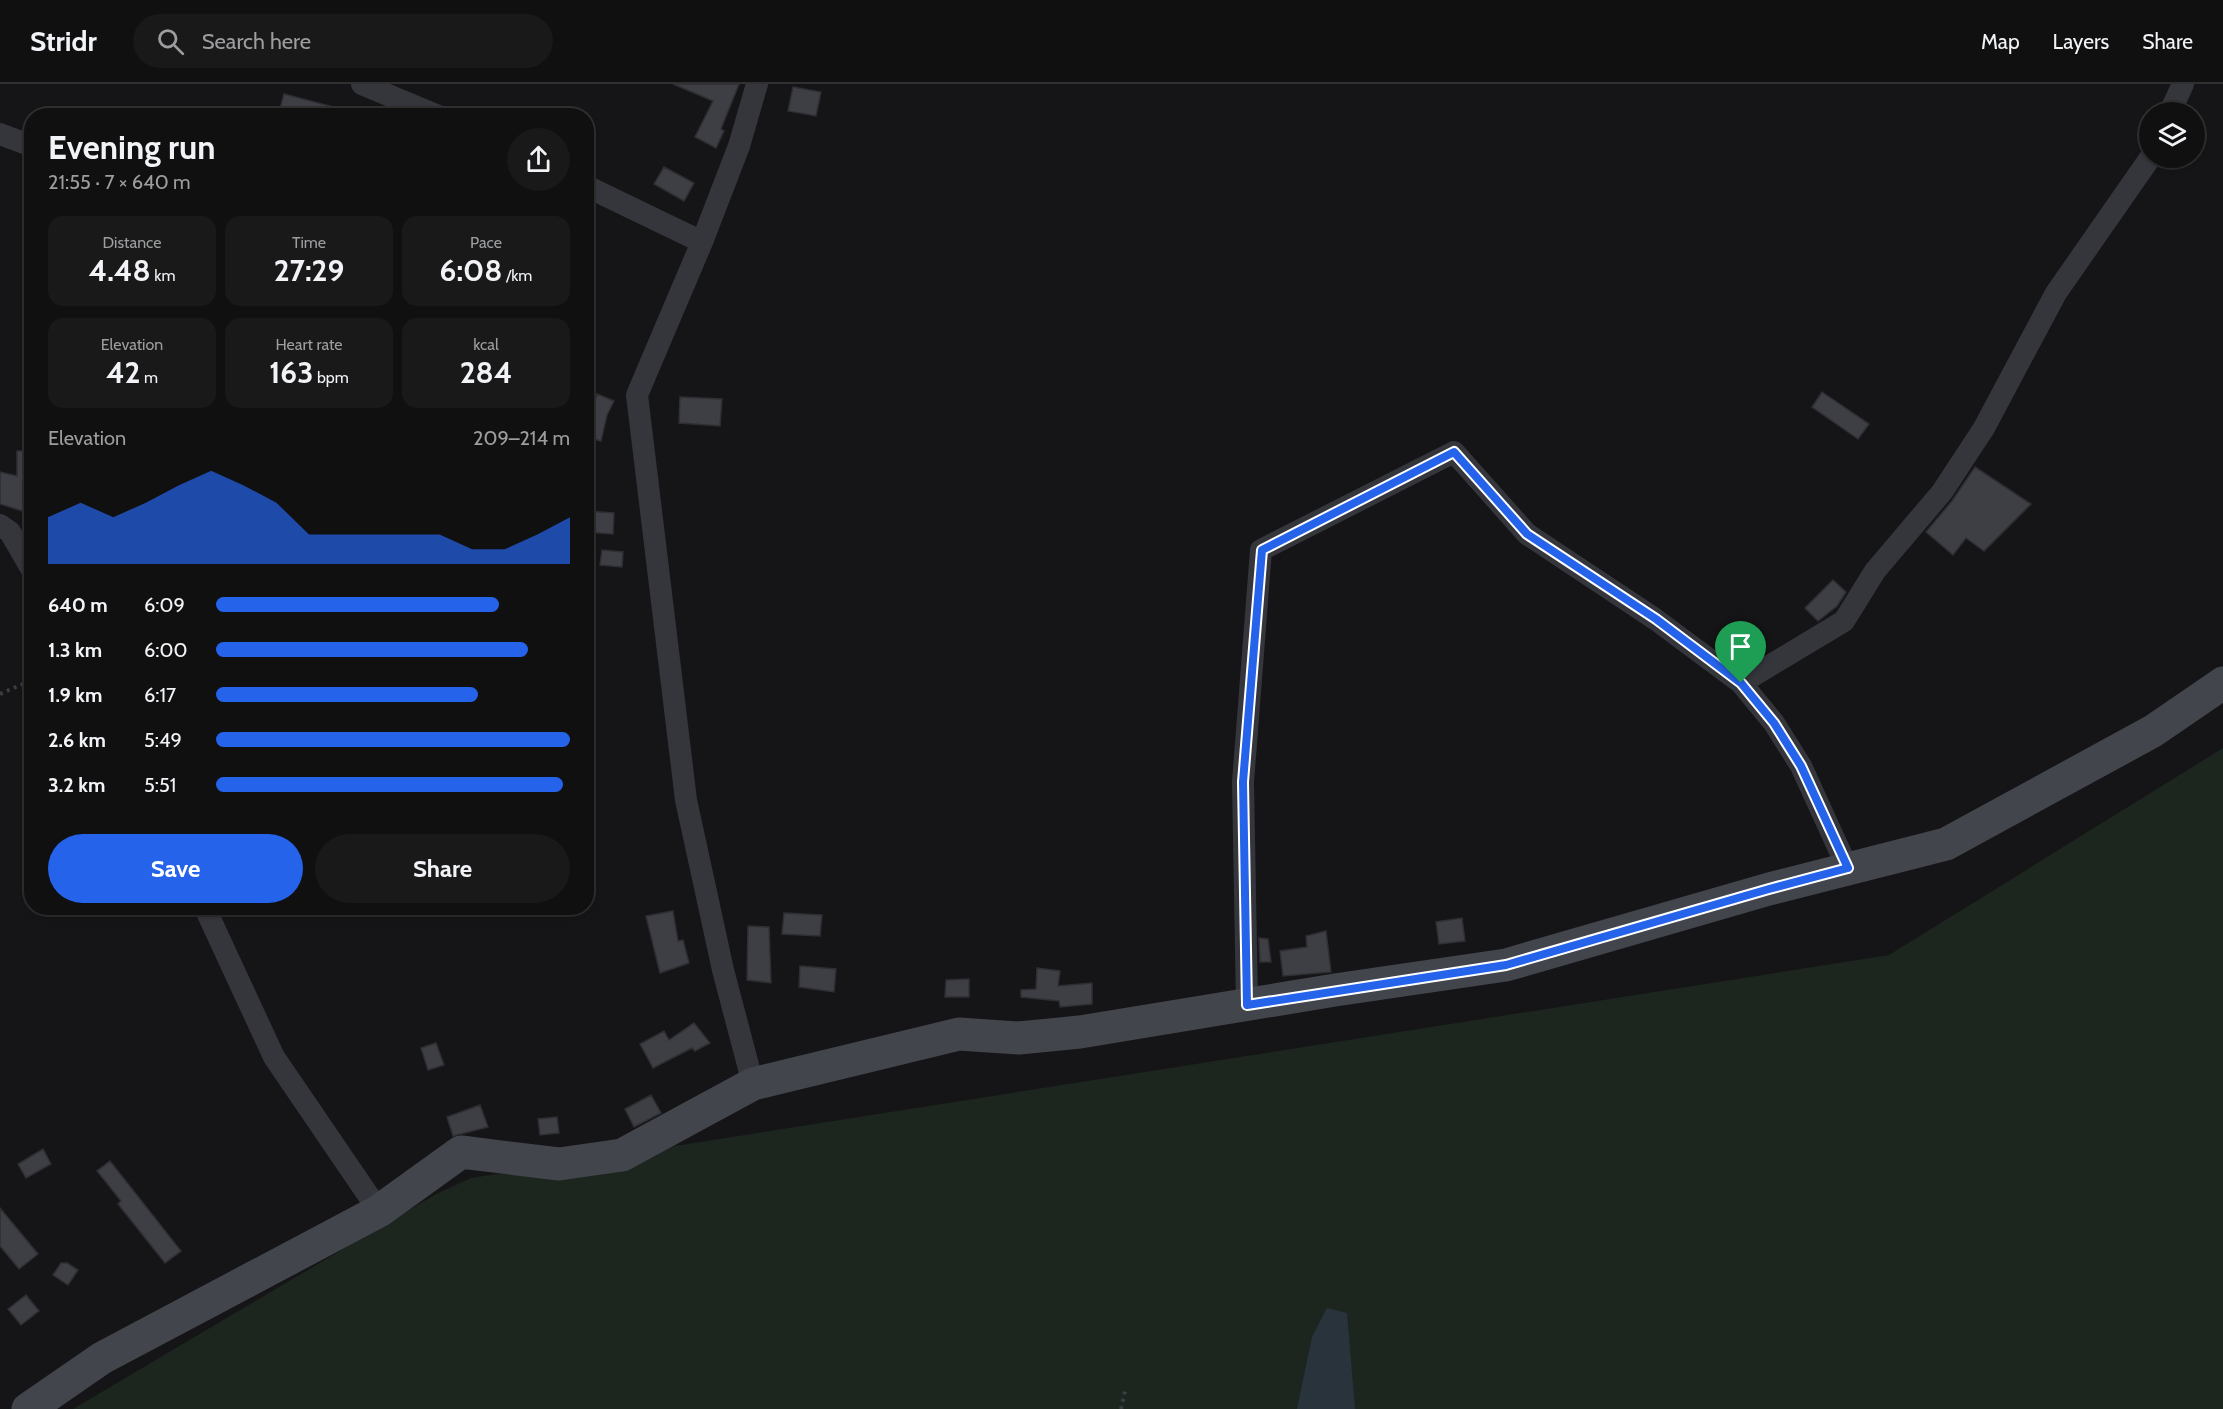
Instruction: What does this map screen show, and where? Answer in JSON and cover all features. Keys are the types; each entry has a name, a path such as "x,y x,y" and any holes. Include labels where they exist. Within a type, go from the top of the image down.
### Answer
{"main road":[{"path":"28,1409 102,1358 379,1211 460,1152 559,1164 622,1155 753,1084 958,1034 1019,1038 1070,1033 1506,965 1769,889 1946,844 2153,731 2223,682"}],"street":[{"path":"362,84 419,108"},
{"path":"753,1084 723,970 686,800 637,395 702,242 739,146 758,84"},
{"path":"2175,102 2183,84"},
{"path":"0,134 24,143"},
{"path":"1741,683 1844,621 1875,571 1948,483 1984,428 2056,293 2143,168"},
{"path":"594,190 702,242"},
{"path":"1247,1005 1243,782 1262,550 1454,452 1527,534 1656,619 1741,683 1774,723 1801,766 1848,868"},
{"path":"0,525 10,532 24,556"},
{"path":"208,915 274,1057 379,1211"}],"path":[{"path":"0,694 24,684"},
{"path":"1120,1409 1126,1387"}],"shaded area":[{"path":"2223,748 2223,1409 73,1409 436,1194 471,1178 1889,955"},
{"path":"1327,1308 1347,1313 1355,1409 1297,1409 1312,1337"}],"building":[{"path":"673,84 739,84 716,148 695,137 713,101"},
{"path":"793,87 821,92 816,116 788,111"},
{"path":"284,94 337,108 280,108"},
{"path":"664,167 694,183 684,201 654,184"},
{"path":"1822,392 1869,424 1858,439 1812,407"},
{"path":"597,394 614,401 607,415 601,441 594,439 594,402"},
{"path":"680,397 722,399 720,426 679,423"},
{"path":"17,451 24,451 24,512 0,504 0,472 17,476"},
{"path":"1975,467 2031,504 1984,551 1966,538 1953,555 1926,532 1952,501"},
{"path":"594,512 614,513 613,534 594,533"},
{"path":"602,550 623,552 622,567 600,565"},
{"path":"1833,580 1846,592 1837,606 1818,621 1805,608"},
{"path":"673,911 678,941 683,940 689,963 660,973 646,916"},
{"path":"784,913 822,915 820,936 782,934"},
{"path":"1462,918 1465,941 1439,944 1436,922"},
{"path":"748,926 769,927 771,983 747,980"},
{"path":"1326,931 1331,972 1283,976 1280,951 1307,947 1306,936"},
{"path":"1259,938 1268,939 1271,962 1260,962"},
{"path":"800,966 836,969 834,992 799,987"},
{"path":"1037,968 1060,971 1058,986 1092,983 1092,1004 1060,1007 1059,1001 1021,997 1021,990 1036,989"},
{"path":"969,979 969,997 945,997 946,980"},
{"path":"694,1023 710,1043 695,1051 692,1048 653,1068 640,1044 664,1031 669,1040"},
{"path":"436,1043 444,1065 428,1070 421,1048"},
{"path":"651,1095 661,1113 634,1127 625,1109"},
{"path":"480,1105 488,1127 453,1136 447,1117"},
{"path":"557,1117 559,1133 540,1135 538,1119"},
{"path":"43,1149 51,1164 26,1178 18,1164"},
{"path":"110,1161 181,1251 165,1263 118,1204 121,1201 97,1171"},
{"path":"0,1208 38,1254 19,1269 0,1246"},
{"path":"61,1263 67,1263 78,1270 68,1285 53,1275"},
{"path":"26,1295 39,1311 21,1325 8,1309"}],"route":[{"path":"1454,452 1527,534 1656,619 1741,683 1774,723 1801,766 1848,868 1506,965 1247,1005 1243,782 1262,550 1454,452"}]}
